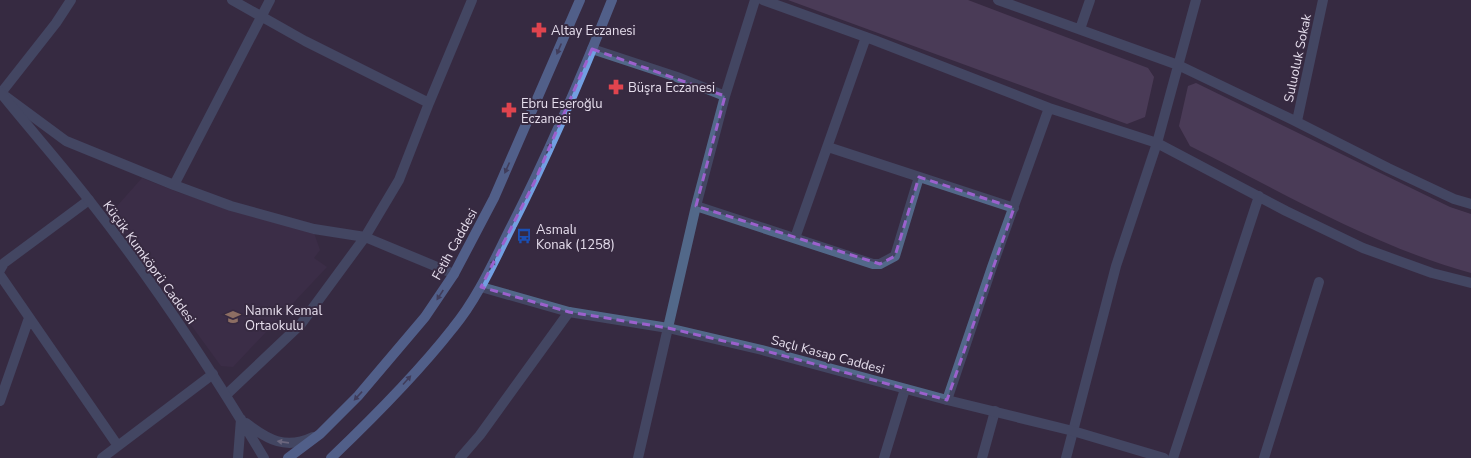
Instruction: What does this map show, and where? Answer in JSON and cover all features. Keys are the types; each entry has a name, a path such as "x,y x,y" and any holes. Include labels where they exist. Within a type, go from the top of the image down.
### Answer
{"main road":[{"name":"Fetih Caddesi","path":"288,458 320,434 358,396 425,317 454,274 494,198 580,0"},
{"path":"331,458 372,419 454,328 481,287 534,183 612,0"}],"street":[{"path":"71,0 56,23 0,92 66,142 231,206 314,229 365,237 454,274"},
{"path":"232,0 261,18 429,103"},
{"path":"174,185 270,0"},
{"path":"226,395 302,324 365,237 398,180 472,0"},
{"path":"638,458 696,206 726,96 755,0"},
{"path":"763,0 866,37 1049,108 1157,143 1363,248 1432,273 1471,283"},
{"path":"998,0 1178,65 1297,121 1388,168 1454,199 1471,204"},
{"path":"1080,29 1090,0"},
{"path":"1066,458 1116,266 1157,143 1196,0"},
{"name":"Suluoluk Sokak","path":"1297,121 1323,0"},
{"path":"795,238 866,37"},
{"path":"592,49 677,77 726,96"},
{"name":"Küçük Kumköprü Caddesi","path":"0,92 89,200 213,374 264,458"},
{"path":"948,400 992,267 1049,108"},
{"path":"828,147 1014,208"},
{"path":"696,206 873,264 880,264 895,256 919,177"},
{"path":"1173,458 1259,196"},
{"path":"0,270 4,264 89,200"},
{"path":"0,275 118,446"},
{"path":"1264,458 1319,282"},
{"name":"Saçlı Kasap Caddesi","path":"481,287 569,312 668,328 762,350 905,389 1073,431 1164,458"},
{"path":"460,458 480,435 569,312"},
{"path":"0,401 29,318"},
{"path":"102,458 213,374"},
{"path":"884,458 905,389"},
{"path":"982,458 995,411"},
{"path":"241,419 263,436 281,443 302,442 320,434"},
{"path":"238,458 241,419"}],"highlighted area":[{"path":"592,49 725,96 696,206 880,264 895,256 919,177 1014,208 947,400 762,350 668,328 569,312 481,287 534,183"}],"shaded area":[{"path":"788,0 968,0 1148,68 1154,77 1145,117 1127,124"},
{"path":"1196,83 1450,207 1471,214 1471,273 1434,262 1363,233 1190,146 1179,126 1188,86"},
{"name":"Namık Kemal Ortaokulu","path":"142,178 180,193 314,233 320,250 314,258 327,267 233,367 221,366 110,214"}],"place":[{"name":"Altay Eczanesi","path":"539,30"},
{"name":"Büşra Eczanesi","path":"616,87"},
{"name":"Ebru Eseroğlu Eczanesi","path":"509,110"},
{"name":"Asmalı Konak (1258)","path":"524,236"},
{"name":"Namık Kemal Ortaokulu","path":"233,317"}]}
